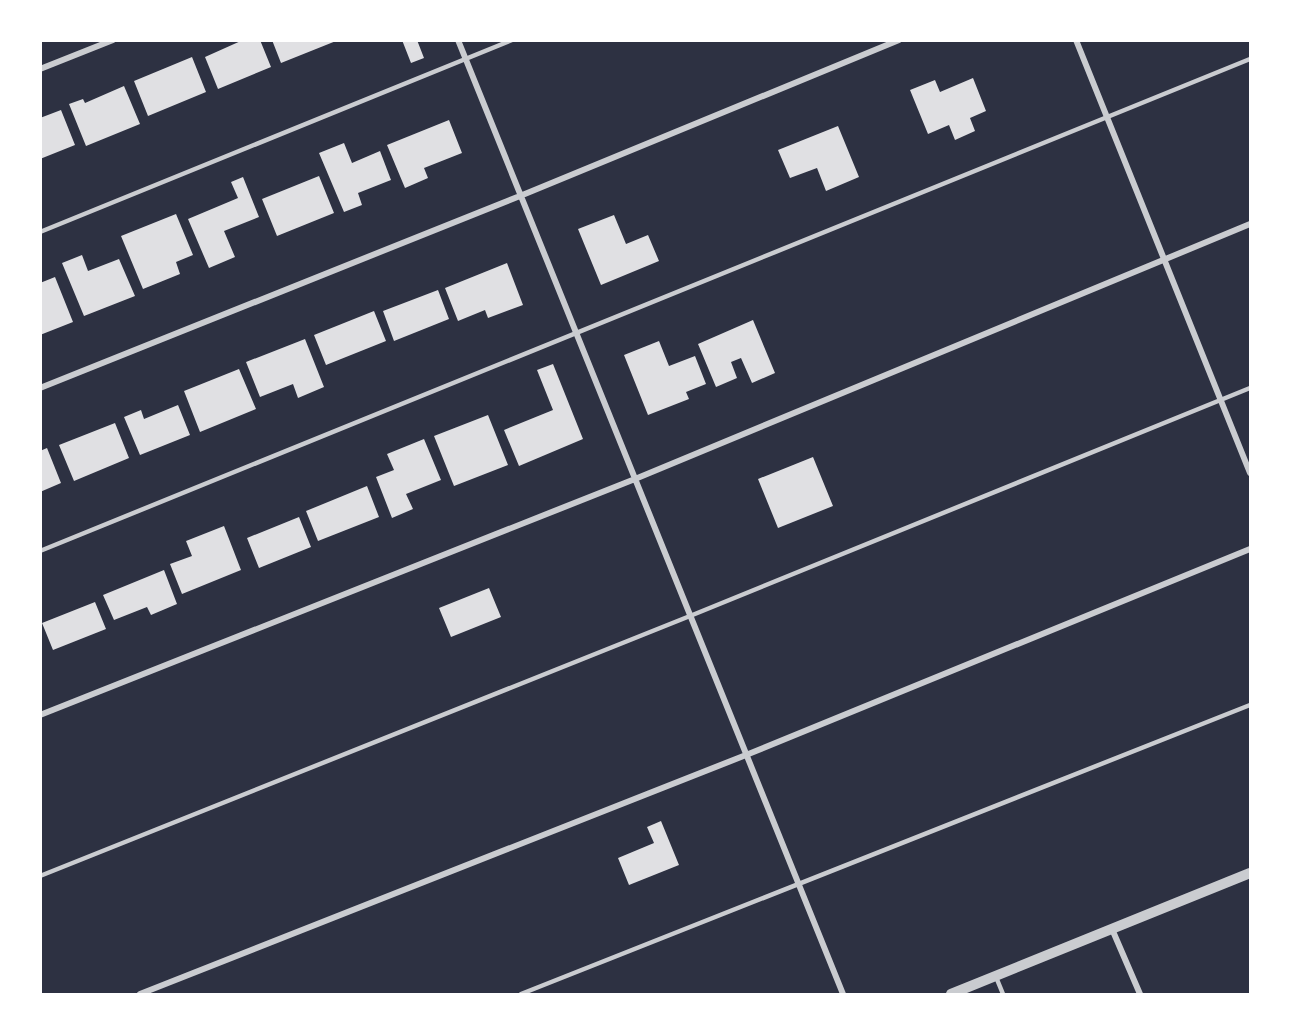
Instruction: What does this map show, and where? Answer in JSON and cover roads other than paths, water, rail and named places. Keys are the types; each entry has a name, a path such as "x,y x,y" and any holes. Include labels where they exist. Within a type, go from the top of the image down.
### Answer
{"street":[{"path":"40,69 113,40"},
{"path":"458,40 843,994"},
{"path":"40,388 520,196 899,40"},
{"path":"1076,40 1251,473"},
{"path":"40,715 635,479 1251,224"},
{"path":"140,994 746,755 1251,549"},
{"path":"951,994 1251,873"},
{"path":"1112,929 1140,994"}],"lane":[{"path":"40,232 512,40"},
{"path":"40,551 1251,59"},
{"path":"40,876 1251,388"},
{"path":"521,994 1251,705"},
{"path":"996,976 1003,994"}]}
